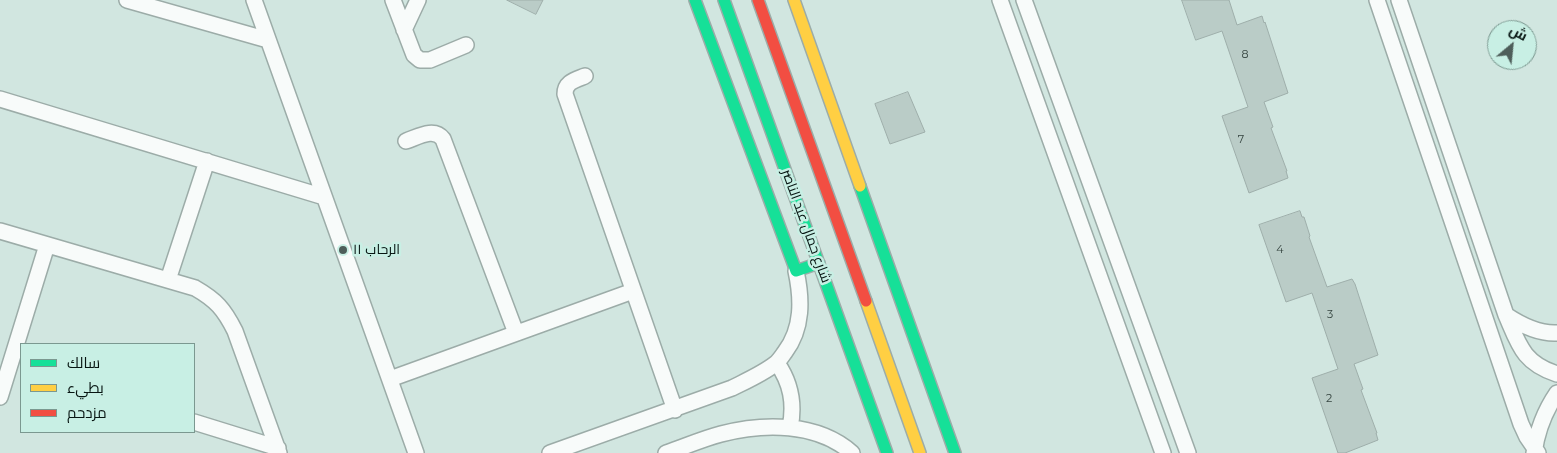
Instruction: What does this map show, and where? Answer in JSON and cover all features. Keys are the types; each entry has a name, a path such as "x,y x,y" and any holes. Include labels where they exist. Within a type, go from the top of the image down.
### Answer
{"main road":[{"path":"695,0 796,271 819,264"},
{"name":"شارع جمال عبد الناصر","path":"724,0 737,21 819,264 887,453"},
{"path":"758,0 759,13 920,453"},
{"path":"794,0 955,453"}],"street":[{"path":"128,0 268,40"},
{"path":"254,0 416,453"},
{"path":"393,0 414,55 420,60 430,60 466,45"},
{"path":"404,30 418,0"},
{"path":"1000,0 1163,453"},
{"path":"1024,0 1182,452"},
{"path":"1377,0 1521,424 1535,452"},
{"path":"1399,0 1506,314 1522,351 1532,362 1545,370 1557,374"},
{"path":"585,76 570,83 565,90 565,94 675,410"},
{"path":"0,99 324,197"},
{"path":"406,140 432,133 438,134 443,139 516,333"},
{"path":"168,280 207,161"},
{"path":"0,231 195,288 212,298 226,313 235,330 279,451"},
{"path":"21,343 46,245"},
{"path":"550,453 675,410 732,388 755,377 777,363 789,347 797,329 800,310 800,290 796,271"},
{"path":"390,379 634,291"},
{"path":"1506,314 1520,324 1535,330 1557,333"},
{"path":"0,397 15,368 20,348"},
{"path":"777,363 785,374 791,394 792,414 790,428"},
{"path":"1535,452 1537,433 1557,393"},
{"path":"195,422 279,451"},
{"path":"666,453 720,434 751,429 790,428 811,432 830,439 852,453"}],"building":[{"path":"507,0 543,0 536,14"},
{"path":"1182,0 1229,0 1237,25 1262,16 1288,93 1264,102 1288,178 1249,193 1222,116 1248,107 1222,31 1196,40"},
{"path":"908,92 925,132 890,144 875,104"},
{"path":"1300,211 1302,217 1304,217 1327,287 1352,279 1355,284 1378,355 1354,364 1378,440 1345,453 1338,453 1312,378 1338,369 1312,293 1286,302 1259,225"}],"traffic: fast":[{"path":"695,0 796,271 819,263"},
{"path":"724,0 887,453"},
{"path":"860,186 955,453"}],"traffic: slow":[{"path":"794,0 860,186"},
{"path":"866,301 920,453"}],"traffic: jam":[{"path":"758,0 866,301"}],"place":[{"name":"الرحاب ١١","path":"343,250"}]}
